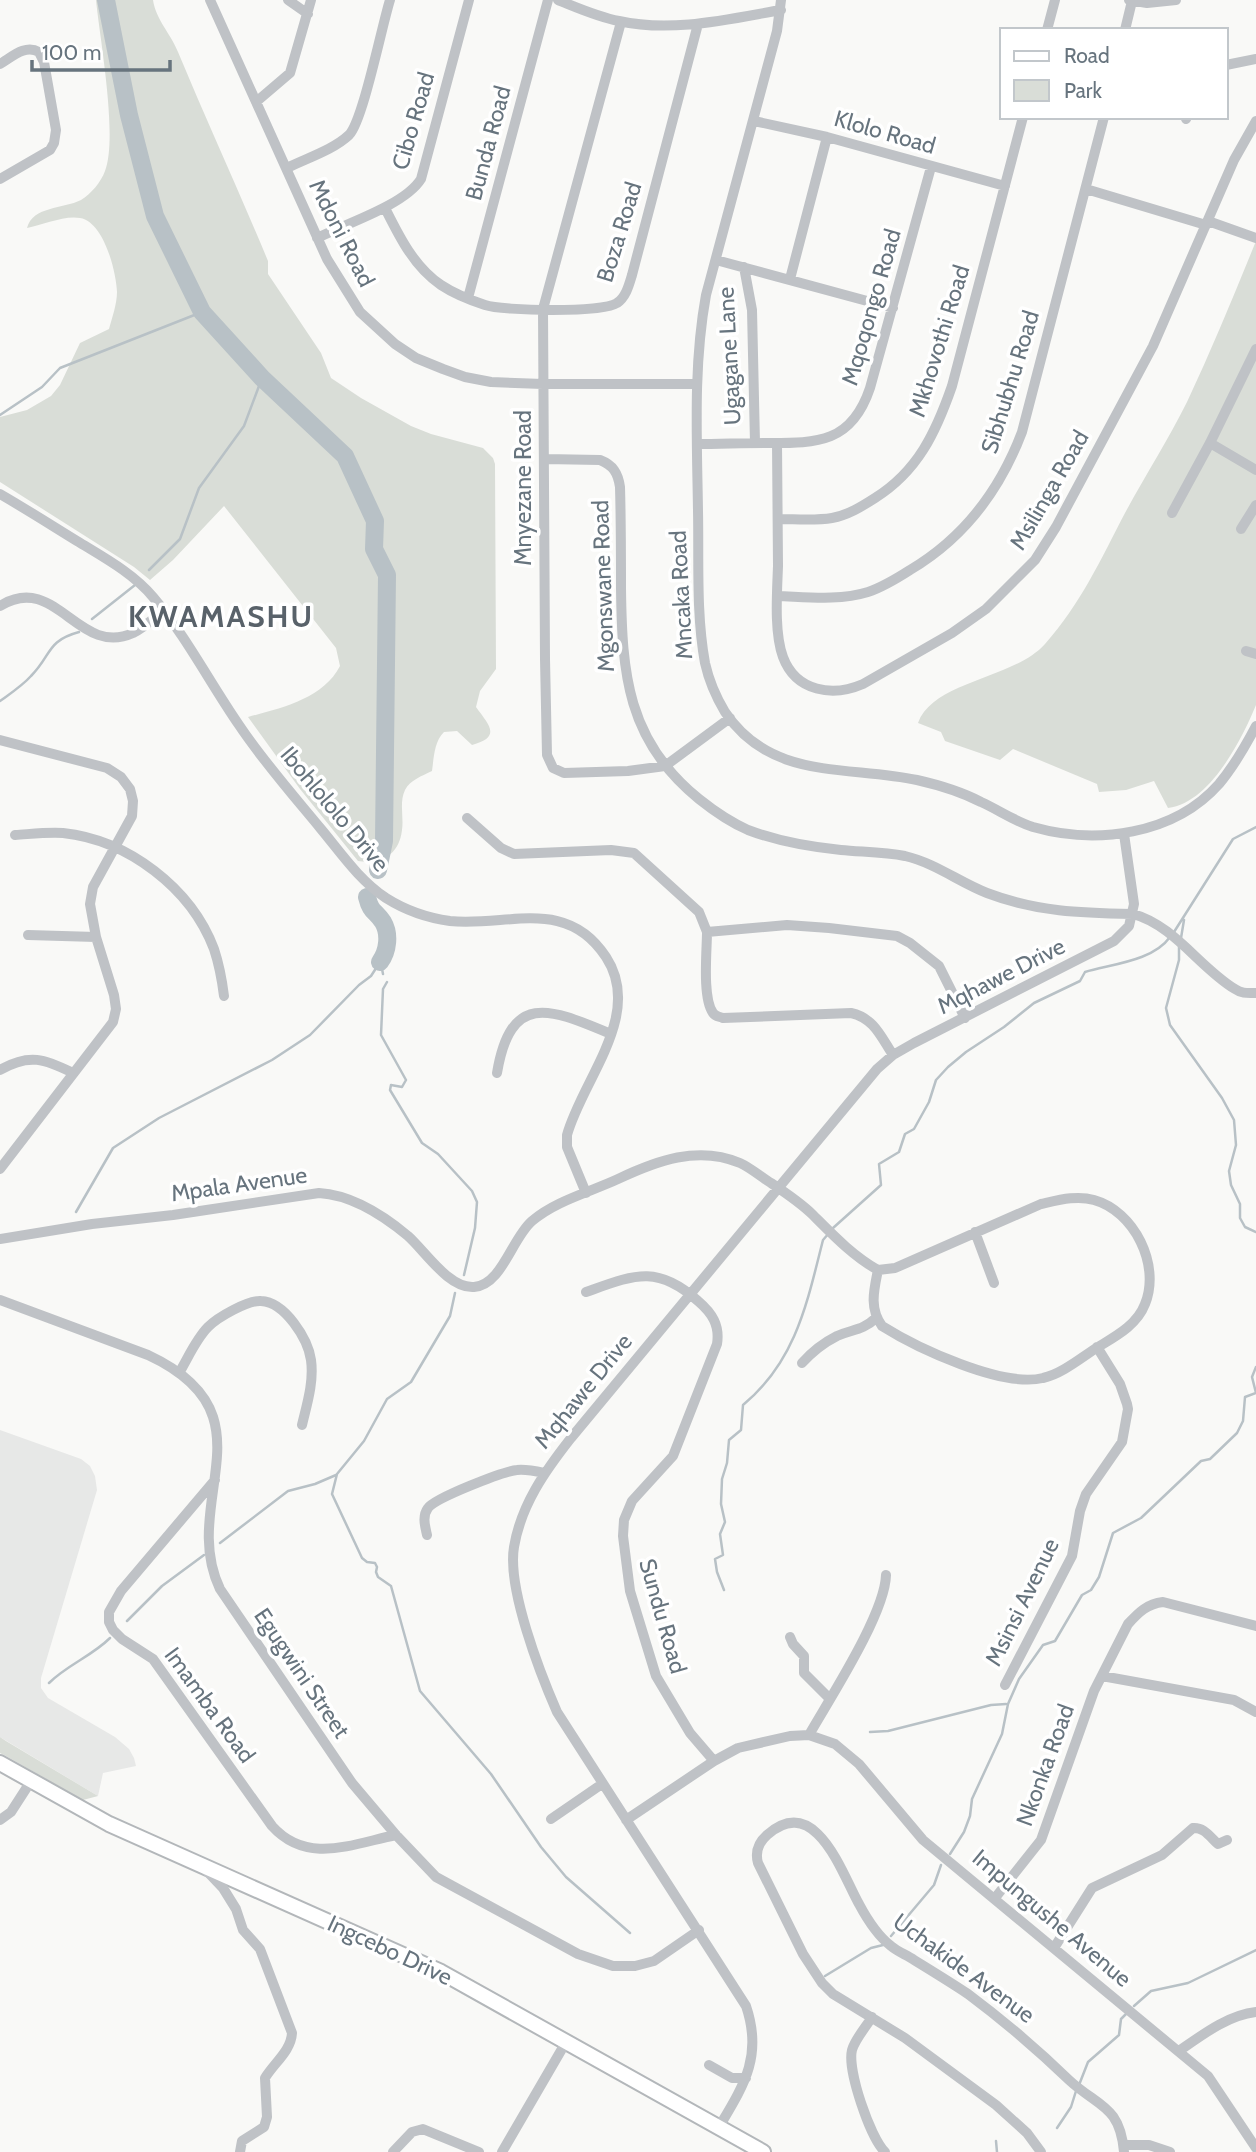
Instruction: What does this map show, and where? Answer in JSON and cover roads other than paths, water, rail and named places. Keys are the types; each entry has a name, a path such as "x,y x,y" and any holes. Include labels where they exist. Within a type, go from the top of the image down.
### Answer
{"main road":[{"name":"Ingcebo Drive","path":"2,1764 109,1824 441,1972 763,2152"}],"street":[{"name":"Mdoni Road","path":"210,0 317,238 344,289 359,312 395,344 416,358 465,377 491,382 697,384"},
{"path":"288,0 308,14"},
{"path":"256,102 290,72 311,0"},
{"path":"287,168 341,142 353,131 390,0"},
{"name":"Cibo Road","path":"317,238 385,208 409,194 421,179 469,0"},
{"name":"Bunda Road","path":"468,298 548,0"},
{"path":"558,0 621,22 698,24 781,5"},
{"path":"1048,28 1055,0"},
{"path":"1125,28 1131,1 1147,3 1176,0"},
{"name":"Mncaka Road","path":"781,5 754,121 705,295 700,326 697,384 700,625 709,678 719,702 742,733 761,748 795,763 909,778 939,785 962,792 1032,827 1079,835 1124,834 1154,826 1179,815 1217,786 1234,765 1256,726"},
{"name":"Mnyezane Road","path":"621,22 543,309 547,755 550,763 564,773 628,771 665,766 730,718"},
{"name":"Boza Road","path":"385,208 400,237 426,272 441,285 485,305 503,308 599,309 618,303 624,296 632,275 698,24"},
{"path":"0,64 24,50 32,48 39,52 44,62 55,130 53,148 0,179"},
{"path":"1228,65 1256,59"},
{"name":"Mkhovothi Road","path":"778,519 829,519 845,515 891,488 913,467 927,447 952,386 1022,119"},
{"name":"Sibhubhu Road","path":"777,596 842,597 876,589 924,562 957,536 975,517 1011,461 1021,432 1104,119"},
{"name":"Klolo Road","path":"754,121 827,137 1005,186"},
{"name":"Msilinga Road","path":"777,443 779,642 788,667 807,685 832,692 849,690 952,633 986,610 1035,560 1056,527 1153,346 1234,160 1256,121"},
{"path":"790,279 827,137"},
{"name":"Mqoqongo Road","path":"697,444 824,440 836,435 856,418 865,405 931,167"},
{"path":"1086,189 1256,238"},
{"path":"716,260 893,308"},
{"name":"Ugagane Lane","path":"744,267 752,310 755,443"},
{"path":"1172,513 1256,349"},
{"path":"1210,443 1256,470"},
{"name":"Mgonswane Road","path":"545,458 600,460 612,467 619,478 625,675 644,729 665,766 686,789 711,808 749,830 810,846 904,856 924,862 989,894 1040,909 1078,914 1133,914"},
{"name":"Ibohlololo Drive","path":"0,494 125,572 148,591 164,610 239,726 360,876 393,902 434,918 471,921 540,917 568,924 583,932 602,951 613,973 618,1000 611,1034 567,1135 568,1147 586,1193"},
{"path":"1241,529 1256,505"},
{"path":"0,606 20,598 40,599 57,608 90,633 111,638 135,632 164,610"},
{"path":"0,740 107,768 121,776 130,789 134,808 129,825 98,878 91,897 90,910 114,995 115,1015 106,1034 0,1169"},
{"path":"467,818 501,848 514,854 611,850 634,853 699,912 707,932 708,997 717,1016 723,1018 852,1013 869,1019 893,1055"},
{"path":"15,835 65,834 116,847 165,880 197,915 214,948 224,996"},
{"path":"1124,834 1133,881 1133,914 1153,922 1167,932 1234,989 1256,993"},
{"name":"Mqhawe Drive","path":"719,2127 746,2078 754,2040 750,2018 741,1995 564,1726 534,1652 514,1571 516,1535 528,1502 544,1473 870,1077 893,1055 1114,941 1124,933 1133,914"},
{"path":"707,932 787,925 897,936 939,967 965,1018"},
{"path":"28,935 96,937"},
{"path":"497,1073 501,1047 506,1036 512,1027 532,1015 552,1012 611,1034"},
{"path":"0,1070 15,1062 32,1059 52,1063 73,1073"},
{"name":"Mpala Avenue","path":"0,1239 319,1193 330,1194 352,1200 387,1221 411,1239 453,1280 474,1287 493,1278 523,1230 535,1218 657,1162 687,1156 724,1158 743,1164 801,1204 839,1242 878,1270"},
{"path":"1064,1199 1093,1199 1124,1216 1138,1236 1148,1268 1149,1289 1145,1304 1135,1321 1097,1348 1042,1379 1001,1376 969,1367 882,1326 873,1307 878,1270 895,1268 975,1231 1041,1204 1064,1199"},
{"path":"975,1231 994,1283"},
{"path":"586,1292 610,1284 653,1276 668,1279 690,1293"},
{"name":"Sundu Road","path":"690,1293 714,1319 719,1335 717,1344 673,1456 632,1501 624,1520 622,1536 630,1591 656,1676 690,1733 714,1761"},
{"name":"Egugwini Street","path":"0,1300 148,1355 179,1373 203,1396 218,1438 209,1542 214,1574 220,1589 352,1783 429,1871 453,1888 578,1954 613,1966 635,1966 654,1961 699,1930"},
{"path":"179,1373 211,1324 249,1303 271,1303 293,1323 309,1349 311,1380 302,1425"},
{"path":"802,1363 827,1341 863,1329 876,1318"},
{"name":"Msinsi Avenue","path":"1005,1685 1072,1556 1086,1494 1122,1443 1127,1404 1119,1384 1097,1348"},
{"path":"427,1535 424,1522 427,1510 444,1497 510,1471 531,1470 544,1473"},
{"name":"Imamba Road","path":"215,1480 121,1591 109,1612 111,1626 122,1639 153,1659 272,1826 287,1840 305,1848 321,1849 396,1835"},
{"path":"809,1735 854,1656 883,1595 886,1575"},
{"name":"Nkonka Road","path":"995,1898 1041,1840 1086,1711 1128,1624 1143,1609 1163,1602 1256,1626"},
{"path":"790,1637 804,1656 803,1670 806,1676 830,1699"},
{"path":"1102,1676 1234,1700 1256,1712"},
{"name":"Impungushe Avenue","path":"626,1820 738,1748 780,1738 809,1735 827,1740 844,1749 923,1840 1179,2051 1217,2086 1256,2148"},
{"path":"0,1820 10,1812 32,1781"},
{"path":"551,1819 602,1784"},
{"name":"Uchakide Avenue","path":"1041,2152 1027,2133 996,2105 905,2038 828,1990 806,1960 756,1857 759,1844 775,1829 793,1824 803,1825 826,1842 844,1871 858,1904 881,1937 967,1994 1031,2042 1074,2084 1116,2118 1124,2149"},
{"path":"1054,1948 1092,1888 1162,1855 1193,1828 1199,1828 1217,1844 1227,1840"},
{"path":"202,1866 223,1888 236,1909 243,1930 260,1950 292,2033 284,2053 265,2078 267,2117 264,2127 245,2138 240,2145 240,2152"},
{"path":"1179,2051 1219,2025 1256,2012"},
{"path":"872,2017 852,2048 851,2067 876,2139 885,2152"},
{"path":"502,2152 566,2042"},
{"path":"709,2065 732,2078 746,2078"},
{"path":"393,2152 412,2132 423,2129 479,2152"},
{"path":"1124,2149 1149,2146 1171,2152"}],"waterway":[{"path":"106,0 129,115 155,216 202,312 262,378 345,456 375,521 374,549 387,575 384,841 378,870"},
{"path":"0,415 42,387 60,368 202,312"},
{"path":"149,570 180,539 199,488 244,426 262,378"},
{"path":"92,619 135,585"},
{"path":"0,701 28,680 55,644 79,632"},
{"path":"1174,932 1233,839 1256,827"},
{"path":"367,897 387,932 386,948 380,962"},
{"path":"1181,938 1184,920"},
{"path":"833,1228 881,1185 879,1164 899,1152 905,1134 914,1129 929,1102 936,1080 948,1067 1034,1003 1080,981 1085,972 1143,957 1163,945 1170,937"},
{"path":"1179,947 1179,960 1166,1008 1170,1025 1222,1098 1234,1120 1236,1145 1229,1171 1231,1185 1240,1204 1240,1218 1245,1227 1256,1232"},
{"path":"76,1212 113,1148 159,1118 272,1060 310,1035 371,976 380,962"},
{"path":"381,964 383,974"},
{"path":"387,982 383,989 381,1035 406,1080 402,1087 391,1085 390,1090 422,1143 438,1154 472,1191 477,1202 475,1228 464,1275"},
{"path":"724,1590 715,1559 723,1555 720,1534 725,1522 721,1504 722,1479 729,1440 741,1430 743,1405 776,1370 797,1330 823,1240 829,1233"},
{"path":"455,1293 450,1316 411,1382 387,1399 364,1441 337,1474 332,1494 362,1558 375,1563 378,1577 391,1586 420,1691 491,1774 541,1847 566,1877 630,1933"},
{"path":"950,1854 964,1832 972,1799 1002,1734 1008,1704 1019,1679 1043,1645 1055,1641 1082,1595 1091,1590 1099,1577 1113,1533 1141,1518 1201,1461 1210,1459 1237,1433 1243,1421 1245,1397 1256,1393 1252,1377 1256,1367"},
{"path":"220,1543 288,1491 336,1475"},
{"path":"127,1621 162,1586 204,1555"},
{"path":"49,1683 110,1638"},
{"path":"870,1732 888,1731 991,1705 1006,1704"},
{"path":"891,1936 934,1885 941,1865"},
{"path":"825,1976 871,1948 883,1945"},
{"path":"1134,2006 1151,1991 1188,1983 1256,1950"},
{"path":"1079,2085 1088,2062 1119,2035 1121,2019 1126,2014"},
{"path":"1057,2128 1071,2107 1076,2091"},
{"path":"996,2141 997,2152"}],"district":[{"name":"KWAMASHU","path":"221,616"}]}
